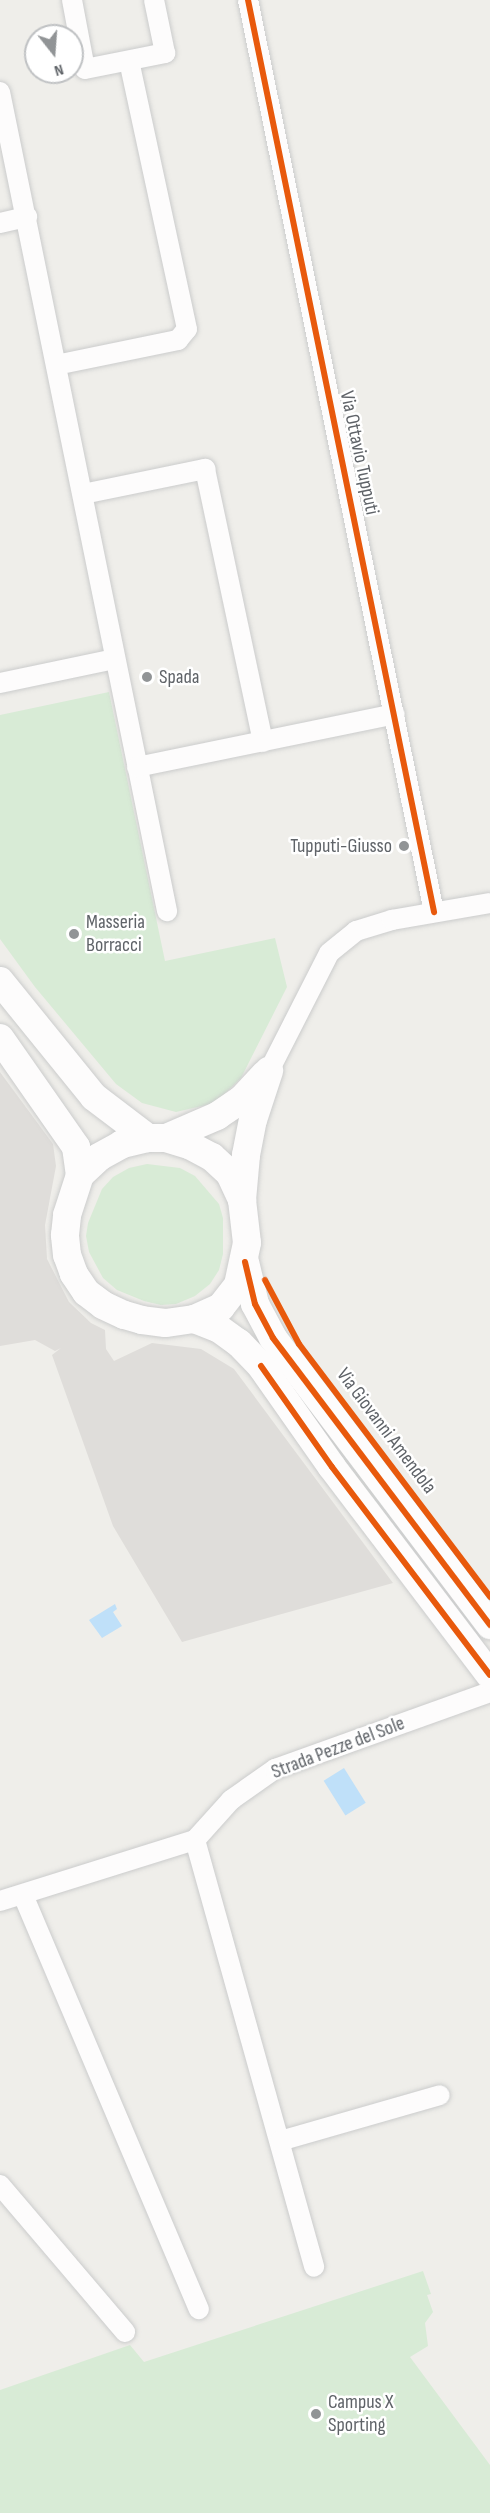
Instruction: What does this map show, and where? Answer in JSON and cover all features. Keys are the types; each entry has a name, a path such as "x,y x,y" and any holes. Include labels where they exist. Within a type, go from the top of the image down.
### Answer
{"main road":[{"path":"0,981 94,1097 157,1138 217,1116 242,1099 269,1071"},
{"path":"0,1038 76,1147 80,1175"},
{"path":"242,1200 246,1155 253,1120 269,1071"},
{"name":"Via Giovanni Amendola","path":"157,1138 189,1145 212,1157 230,1174 242,1200 247,1244 245,1262 238,1285 221,1307 194,1319 165,1323 124,1315 103,1305 86,1292 74,1274 67,1255 65,1235 72,1195 80,1175 99,1157 122,1144 157,1138"},
{"name":"Via Giovanni Amendola","path":"245,1262 255,1304 273,1338 490,1625"},
{"path":"194,1319 218,1328 239,1343 261,1366 332,1467 490,1675"}],"street":[{"path":"72,0 85,69 165,53 154,0"},
{"name":"Via Ottavio Tupputi","path":"248,0 434,912"},
{"path":"56,366 178,340 187,329 129,61"},
{"path":"0,92 167,911"},
{"path":"0,223 27,218"},
{"path":"83,494 205,469 263,742"},
{"path":"0,682 115,659"},
{"path":"138,767 395,714"},
{"path":"269,1071 329,953 356,931 434,912 490,903"},
{"name":"Strada Pezze del Sole","path":"195,1840 231,1800 275,1769 490,1692"},
{"path":"0,1901 195,1840 314,2267"},
{"path":"23,1895 198,2309"},
{"path":"280,2141 440,2095"},
{"path":"0,2185 125,2332"}],"shaded area":[{"path":"0,1072 53,1144 56,1166 45,1225 47,1259 69,1302 91,1323 105,1330 106,1349 114,1361 152,1343 201,1349 234,1369 393,1583 182,1642 113,1526 52,1355 61,1348 55,1351 35,1340 0,1346"}],"green space":[{"path":"109,692 165,961 275,938 287,987 241,1078 215,1103 176,1112 142,1103 116,1084 35,987 0,939 0,715"},
{"path":"147,1164 180,1168 195,1176 219,1204 223,1218 223,1254 219,1270 210,1284 195,1296 176,1304 161,1305 144,1301 117,1290 103,1278 89,1252 86,1236 88,1223 102,1189 113,1177 129,1168"},
{"name":"Campus X Sporting","path":"423,2271 431,2294 427,2295 433,2312 425,2323 428,2346 410,2357 490,2465 490,2513 0,2513 0,2390 130,2345 144,2362"}],"water":[{"path":"115,1604 117,1609 113,1612 122,1626 102,1638 89,1620"},
{"path":"344,1768 366,1803 345,1815 324,1781"}],"cycle path":[{"path":"248,0 434,912"},
{"path":"245,1262 255,1304 273,1338 490,1625"},
{"path":"265,1280 299,1344 490,1597"},
{"path":"261,1366 332,1467 490,1675"}],"place":[{"name":"Spada","path":"147,677"},
{"name":"Tupputi-Giusso","path":"404,846"},
{"name":"Masseria Borracci","path":"74,934"},
{"name":"Campus X Sporting","path":"316,2414"}]}
